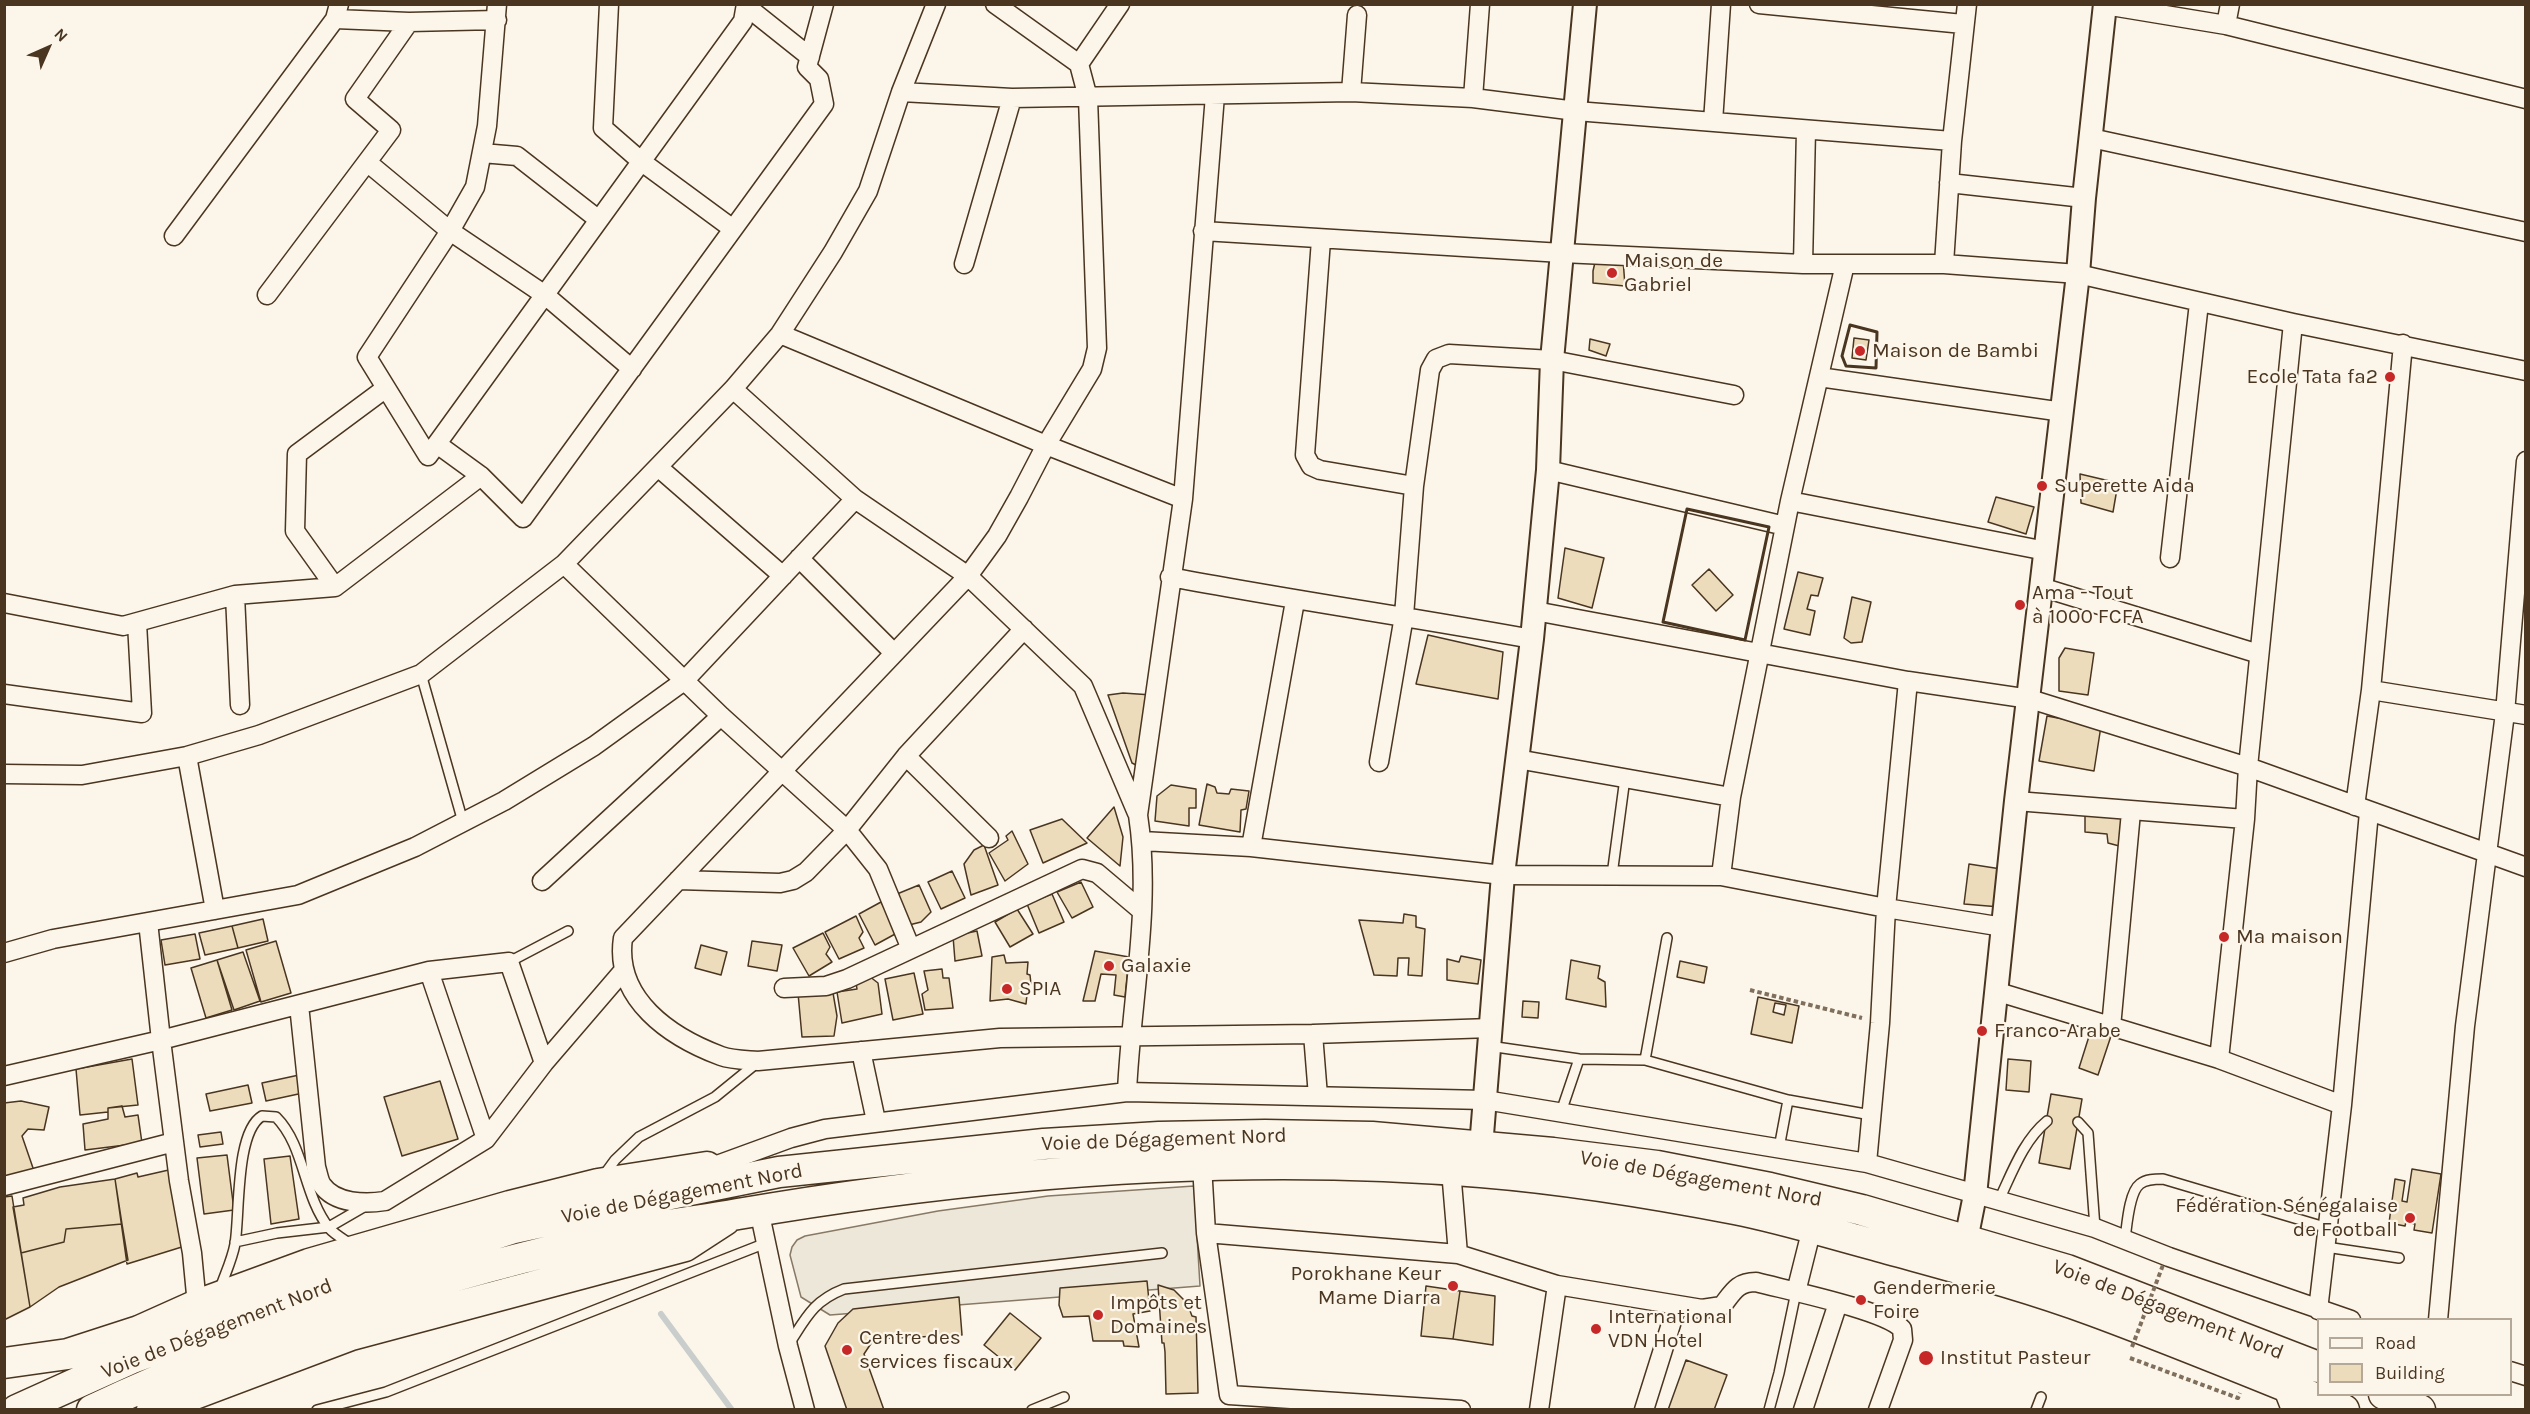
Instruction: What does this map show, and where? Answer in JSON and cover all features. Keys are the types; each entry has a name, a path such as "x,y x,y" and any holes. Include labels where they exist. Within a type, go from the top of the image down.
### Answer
{"highway":[{"name":"Voie de Dégagement Nord","path":"17,1410 130,1359 275,1304 514,1228 779,1172 1044,1144 1159,1137 1265,1135 1372,1137 1553,1153 1668,1168 1770,1188 1851,1207 2067,1270 2317,1366"},
{"name":"Voie de Dégagement Nord","path":"92,1410 206,1359 342,1311 521,1258 624,1233 854,1194 1054,1173 1202,1165 1285,1164 1485,1172 1647,1193 1743,1210 1958,1268 2090,1310 2286,1397 2344,1410"},
{"path":"4,1363 68,1354 139,1331 207,1301 309,1264 510,1206 598,1184 717,1165 746,1166 779,1172"},
{"path":"152,1410 351,1335 685,1246 746,1213"},
{"path":"2386,1396 2420,1410"}],"street":[{"path":"609,4 603,128 642,162 733,229"},
{"path":"437,444 481,476 523,518 824,104 819,79 807,67 824,4"},
{"path":"4,774 82,775 187,756 259,735 421,674 564,564 733,389 780,334 868,190 901,92 936,4"},
{"path":"996,4 1080,64 1088,98 1097,348 1092,369 1046,445 997,536 968,576 622,938 620,954 623,971 634,997 658,1021 688,1040 723,1057 758,1061 1000,1038 1313,1034 1490,1037"},
{"path":"1080,64 1120,4"},
{"path":"1473,98 1480,4"},
{"path":"1481,1147 1503,875 1532,639 1548,470 1552,360 1586,4"},
{"path":"1713,122 1721,4"},
{"path":"1759,4 1964,24"},
{"path":"1944,264 1949,183 1967,4"},
{"path":"2226,25 2230,4"},
{"path":"174,236 337,12 409,22 497,12 487,126 475,187 450,231 367,357 428,456 743,21 746,5 810,57"},
{"path":"1966,1240 1974,1195 2016,801 2063,412 2105,5 2226,25 2526,99"},
{"path":"1351,92 1357,15"},
{"path":"267,295 391,130 355,99 409,22"},
{"path":"901,92 1012,98 1351,92 1473,98 1576,111 1953,141"},
{"path":"1138,815 1170,577 1183,499 1215,95"},
{"path":"964,264 1012,98"},
{"path":"1803,264 1806,130"},
{"path":"2091,138 2526,232"},
{"path":"482,153 517,156 599,220"},
{"path":"367,162 450,231 545,295 632,369"},
{"path":"1949,183 2084,198"},
{"path":"1203,231 1562,253 1803,264 1944,264 2078,274 2199,303 2526,371"},
{"path":"1322,240 1305,455 1311,466 1320,470 1414,486"},
{"path":"1721,876 1731,797 1790,501 1845,264"},
{"path":"2170,558 2199,303"},
{"path":"2219,1059 2245,819 2248,767 2293,323"},
{"path":"780,334 1046,445 1183,499"},
{"path":"2318,1310 2342,1105 2371,690 2403,344"},
{"path":"1379,762 1404,616 1414,486 1430,370 1436,359 1449,354 1552,360 1734,395"},
{"path":"1819,377 2063,412"},
{"path":"335,587 295,531 297,454 386,388"},
{"path":"733,389 855,499 968,576 1083,686 1138,815 1142,841 1142,911 1127,1092"},
{"path":"2438,1318 2465,1026 2505,713 2526,461"},
{"path":"658,467 783,576"},
{"path":"1548,470 1785,526"},
{"path":"4,603 123,626 236,595 335,587 481,476"},
{"path":"4,954 53,939 298,895 415,847 504,801 594,746 684,681 855,499"},
{"path":"1790,501 2046,551"},
{"path":"799,558 894,653"},
{"path":"564,564 721,716 847,830 878,869 911,949"},
{"path":"1170,577 1295,601 1404,616 1532,639"},
{"path":"2041,587 2259,654"},
{"path":"236,595 240,705"},
{"path":"1251,847 1295,601"},
{"path":"1535,611 1908,681 2030,699 2248,767 2526,867"},
{"path":"4,694 142,713 136,623"},
{"path":"678,880 780,883 793,880 806,872 847,830 906,756 1024,629"},
{"path":"1867,1163 1880,1023 1886,908 1908,681"},
{"path":"2371,690 2526,715"},
{"path":"542,881 721,716"},
{"path":"187,756 215,910"},
{"path":"906,756 989,838"},
{"path":"1517,759 1731,797"},
{"path":"2016,801 2131,812 2245,819"},
{"path":"2111,1027 2131,812"},
{"path":"1142,841 1251,847 1503,875 1721,876 1886,908 2003,927"},
{"path":"784,988 826,986 847,979 1082,869 1097,873 1142,911"},
{"path":"148,922 174,1142 192,1253 207,1301"},
{"path":"4,1076 161,1040 429,971 508,962 544,1063"},
{"path":"429,971 486,1139"},
{"path":"299,1005 316,1167 322,1185 335,1195 369,1203 385,1201 486,1139 544,1063 623,971"},
{"path":"1995,991 2219,1059 2342,1105"},
{"path":"1313,1034 1318,1096"},
{"path":"861,1051 876,1121"},
{"path":"717,1165 825,1128 1127,1092 1485,1100 1867,1163 2095,1228 2169,1257 2344,1318"},
{"path":"4,1186 174,1142"},
{"path":"1202,1165 1206,1233 1229,1395 1461,1410"},
{"path":"1451,1170 1458,1254"},
{"path":"746,1213 766,1243 788,1346 806,1410"},
{"path":"1796,1292 1812,1228"},
{"path":"1206,1233 1458,1254 1557,1285 1713,1309 1722,1306 1736,1287 1746,1282 1756,1282 1838,1303 1895,1321 1902,1329 1903,1340 1878,1410"},
{"path":"1539,1410 1557,1285"},
{"path":"1803,1410 1838,1303"},
{"path":"1644,1410 1677,1305"}],"lane":[{"path":"421,674 463,822"},
{"path":"1612,875 1625,778"},
{"path":"508,962 568,931"},
{"path":"1645,1060 1667,938"},
{"path":"1490,1037 1579,1059 1645,1060 1788,1100 1872,1115"},
{"path":"1561,1112 1579,1059"},
{"path":"598,1184 615,1160 639,1137 715,1097 758,1061"},
{"path":"1779,1148 1788,1100"},
{"path":"207,1301 235,1242 242,1162 251,1126 262,1116 276,1117 285,1126 307,1185 329,1227 360,1250"},
{"path":"1999,1200 2018,1160 2037,1130 2047,1121"},
{"path":"2078,1122 2088,1133 2095,1228"},
{"path":"2125,1239 2133,1194 2138,1185 2146,1180 2163,1179 2328,1227"},
{"path":"235,1242 277,1233 329,1227 369,1203"},
{"path":"317,1410 386,1392 766,1243"},
{"path":"2326,1247 2399,1258"},
{"path":"788,1346 812,1308 826,1296 844,1289 1162,1253"},
{"path":"1769,1410 1796,1292"},
{"path":"1032,1410 1064,1397"},
{"path":"2036,1410 2041,1397"}],"path":[{"path":"1750,990 1880,1023"},
{"path":"2132,1347 2163,1265"}],"shaded area":[{"path":"1194,1186 1200,1286 830,1315 801,1297 790,1255 797,1240 805,1236 938,1211 1048,1196"}],"building":[{"path":"1596,258 1623,259 1625,286 1593,283"},
{"path":"1854,338 1869,340 1866,360 1852,358"},
{"path":"1590,339 1610,344 1606,356 1589,350"},
{"path":"2080,474 2118,483 2113,512 2081,503"},
{"path":"1996,497 2034,507 2026,534 1988,522"},
{"path":"1565,548 1604,558 1592,608 1558,598"},
{"path":"1709,569 1733,595 1716,611 1692,585"},
{"path":"1798,572 1823,578 1818,596 1811,595 1807,609 1815,611 1810,635 1784,629"},
{"path":"1852,597 1871,602 1862,642 1851,643 1844,638"},
{"path":"1428,635 1503,652 1498,699 1416,684"},
{"path":"2065,648 2094,653 2088,695 2059,691 2059,658"},
{"path":"1123,693 1152,695 1142,768 1132,763 1108,695"},
{"path":"2047,716 2101,726 2094,771 2039,761"},
{"path":"1207,784 1215,787 1217,793 1229,794 1231,789 1249,791 1246,809 1241,810 1240,832 1199,825"},
{"path":"1171,785 1196,789 1196,808 1189,808 1189,826 1155,821 1157,796"},
{"path":"1114,807 1123,837 1120,866 1087,838"},
{"path":"2085,814 2127,819 2123,847 2108,843 2107,834 2085,832"},
{"path":"1062,819 1087,843 1043,863 1030,830"},
{"path":"1012,831 1028,864 1005,881 989,853 1008,840 1006,836"},
{"path":"984,845 998,885 971,895 964,864 974,850"},
{"path":"1969,864 2001,869 2000,907 1964,904"},
{"path":"952,871 965,898 941,909 928,882"},
{"path":"1081,882 1093,907 1072,918 1057,892"},
{"path":"919,885 931,912 921,922 909,925 897,894"},
{"path":"1052,894 1064,922 1039,933 1027,904"},
{"path":"881,902 897,933 875,945 859,914"},
{"path":"1017,909 1033,934 1010,947 995,922"},
{"path":"1404,914 1416,916 1416,927 1425,929 1422,976 1408,975 1409,958 1398,958 1397,976 1374,975 1359,920 1403,923"},
{"path":"856,916 863,932 859,938 864,948 839,959 825,932"},
{"path":"263,919 268,941 238,948 232,926"},
{"path":"232,926 238,948 205,955 199,933"},
{"path":"977,931 982,956 955,961 953,936"},
{"path":"823,933 830,947 826,954 832,962 809,976 793,948"},
{"path":"195,934 200,959 165,965 161,940"},
{"path":"276,941 291,993 261,1002 246,950"},
{"path":"752,941 782,945 777,971 748,966"},
{"path":"701,945 727,952 721,975 695,968"},
{"path":"1095,951 1129,957 1125,997 1114,995 1116,975 1101,974 1095,1001 1083,1001"},
{"path":"243,952 260,1001 234,1010 217,960"},
{"path":"1004,955 1006,963 1028,962 1027,974 1030,975 1031,984 1028,985 1026,1004 1008,999 990,1001 992,957"},
{"path":"1461,956 1481,960 1478,984 1447,980 1447,959 1459,962"},
{"path":"217,960 232,1010 206,1018 191,968"},
{"path":"1571,960 1600,966 1598,978 1605,982 1606,1007 1566,999"},
{"path":"1680,961 1707,967 1704,983 1677,977"},
{"path":"942,969 943,978 949,978 953,1008 925,1010 922,994 928,990 924,971"},
{"path":"914,973 923,1014 893,1020 885,979"},
{"path":"869,976 878,983 882,1014 842,1023 837,992 857,989 856,983"},
{"path":"798,993 833,993 837,1016 834,1036 802,1037"},
{"path":"1758,997 1799,1006 1792,1043 1751,1034","holes":["1775,1003 1786,1005 1784,1015 1773,1012"]},
{"path":"1523,1001 1539,1002 1538,1018 1522,1017"},
{"path":"2091,1030 2111,1036 2098,1075 2079,1068"},
{"path":"132,1059 138,1105 108,1108 108,1112 80,1115 76,1069"},
{"path":"2008,1059 2031,1061 2029,1092 2006,1090"},
{"path":"299,1075 303,1093 266,1101 262,1083"},
{"path":"440,1081 458,1139 402,1156 384,1097"},
{"path":"248,1085 252,1103 210,1111 206,1094"},
{"path":"2051,1094 2082,1099 2070,1169 2039,1163"},
{"path":"21,1101 49,1107 44,1130 28,1129 22,1136 33,1168 32,1174 5,1182 4,1103"},
{"path":"122,1106 125,1117 138,1115 142,1143 85,1150 83,1124 108,1119 108,1108"},
{"path":"221,1132 223,1144 200,1147 198,1135"},
{"path":"227,1155 234,1210 204,1214 197,1158"},
{"path":"290,1156 299,1219 271,1224 264,1159"},
{"path":"173,1169 185,1246 127,1264 115,1179 137,1173 138,1177"},
{"path":"2412,1169 2441,1174 2432,1233 2414,1230 2415,1224 2406,1222 2405,1226 2389,1223 2395,1179 2405,1181 2402,1201 2407,1202"},
{"path":"115,1179 122,1224 66,1229 64,1242 21,1253 13,1207 24,1205 23,1198 60,1187"},
{"path":"12,1196 30,1307 4,1320 4,1197"},
{"path":"122,1224 128,1260 59,1287 30,1307 21,1253 64,1242 66,1229"},
{"name":"Impôts et Domaines","path":"1147,1281 1150,1311 1133,1314 1139,1347 1124,1346 1123,1341 1093,1341 1089,1316 1063,1317 1059,1305 1060,1288"},
{"name":"Impôts et Domaines","path":"1158,1285 1174,1290 1187,1303 1192,1316 1196,1317 1198,1393 1166,1394 1165,1352 1164,1343 1162,1343"},
{"path":"1426,1286 1460,1291 1453,1339 1421,1336"},
{"path":"1460,1291 1495,1296 1493,1345 1453,1339"},
{"name":"Centre des services fiscaux","path":"959,1297 962,1335 874,1339 864,1354 884,1410 847,1410 825,1346 838,1323 853,1309"},
{"path":"1010,1313 1041,1338 1015,1370 984,1345"},
{"path":"1686,1360 1727,1375 1714,1410 1668,1410"}],"waterway":[{"path":"661,1314 732,1410"}],"wall":[{"path":"1850,325 1877,332 1876,368 1846,366 1842,356 1850,325"},
{"path":"1687,509 1769,527 1745,640 1663,622 1687,509"}],"place":[{"name":"Maison de Gabriel","path":"1612,273"},
{"name":"Maison de Bambi","path":"1860,351"},
{"name":"Ecole Tata fa2","path":"2390,377"},
{"name":"Superette Aida","path":"2042,486"},
{"name":"Ama - Tout à 1000 FCFA","path":"2020,605"},
{"name":"Ma maison","path":"2224,937"},
{"name":"Galaxie","path":"1109,966"},
{"name":"SPIA","path":"1007,989"},
{"name":"Franco-Arabe","path":"1982,1031"},
{"name":"Fédération Sénégalaise de Football","path":"2410,1218"},
{"name":"Porokhane Keur Mame Diarra","path":"1453,1286"},
{"name":"Gendermerie Foire","path":"1861,1300"},
{"name":"Impôts et Domaines","path":"1098,1315"},
{"name":"International VDN Hotel","path":"1596,1329"},
{"name":"Centre des services fiscaux","path":"847,1350"},
{"name":"Institut Pasteur","path":"1926,1358"}]}
